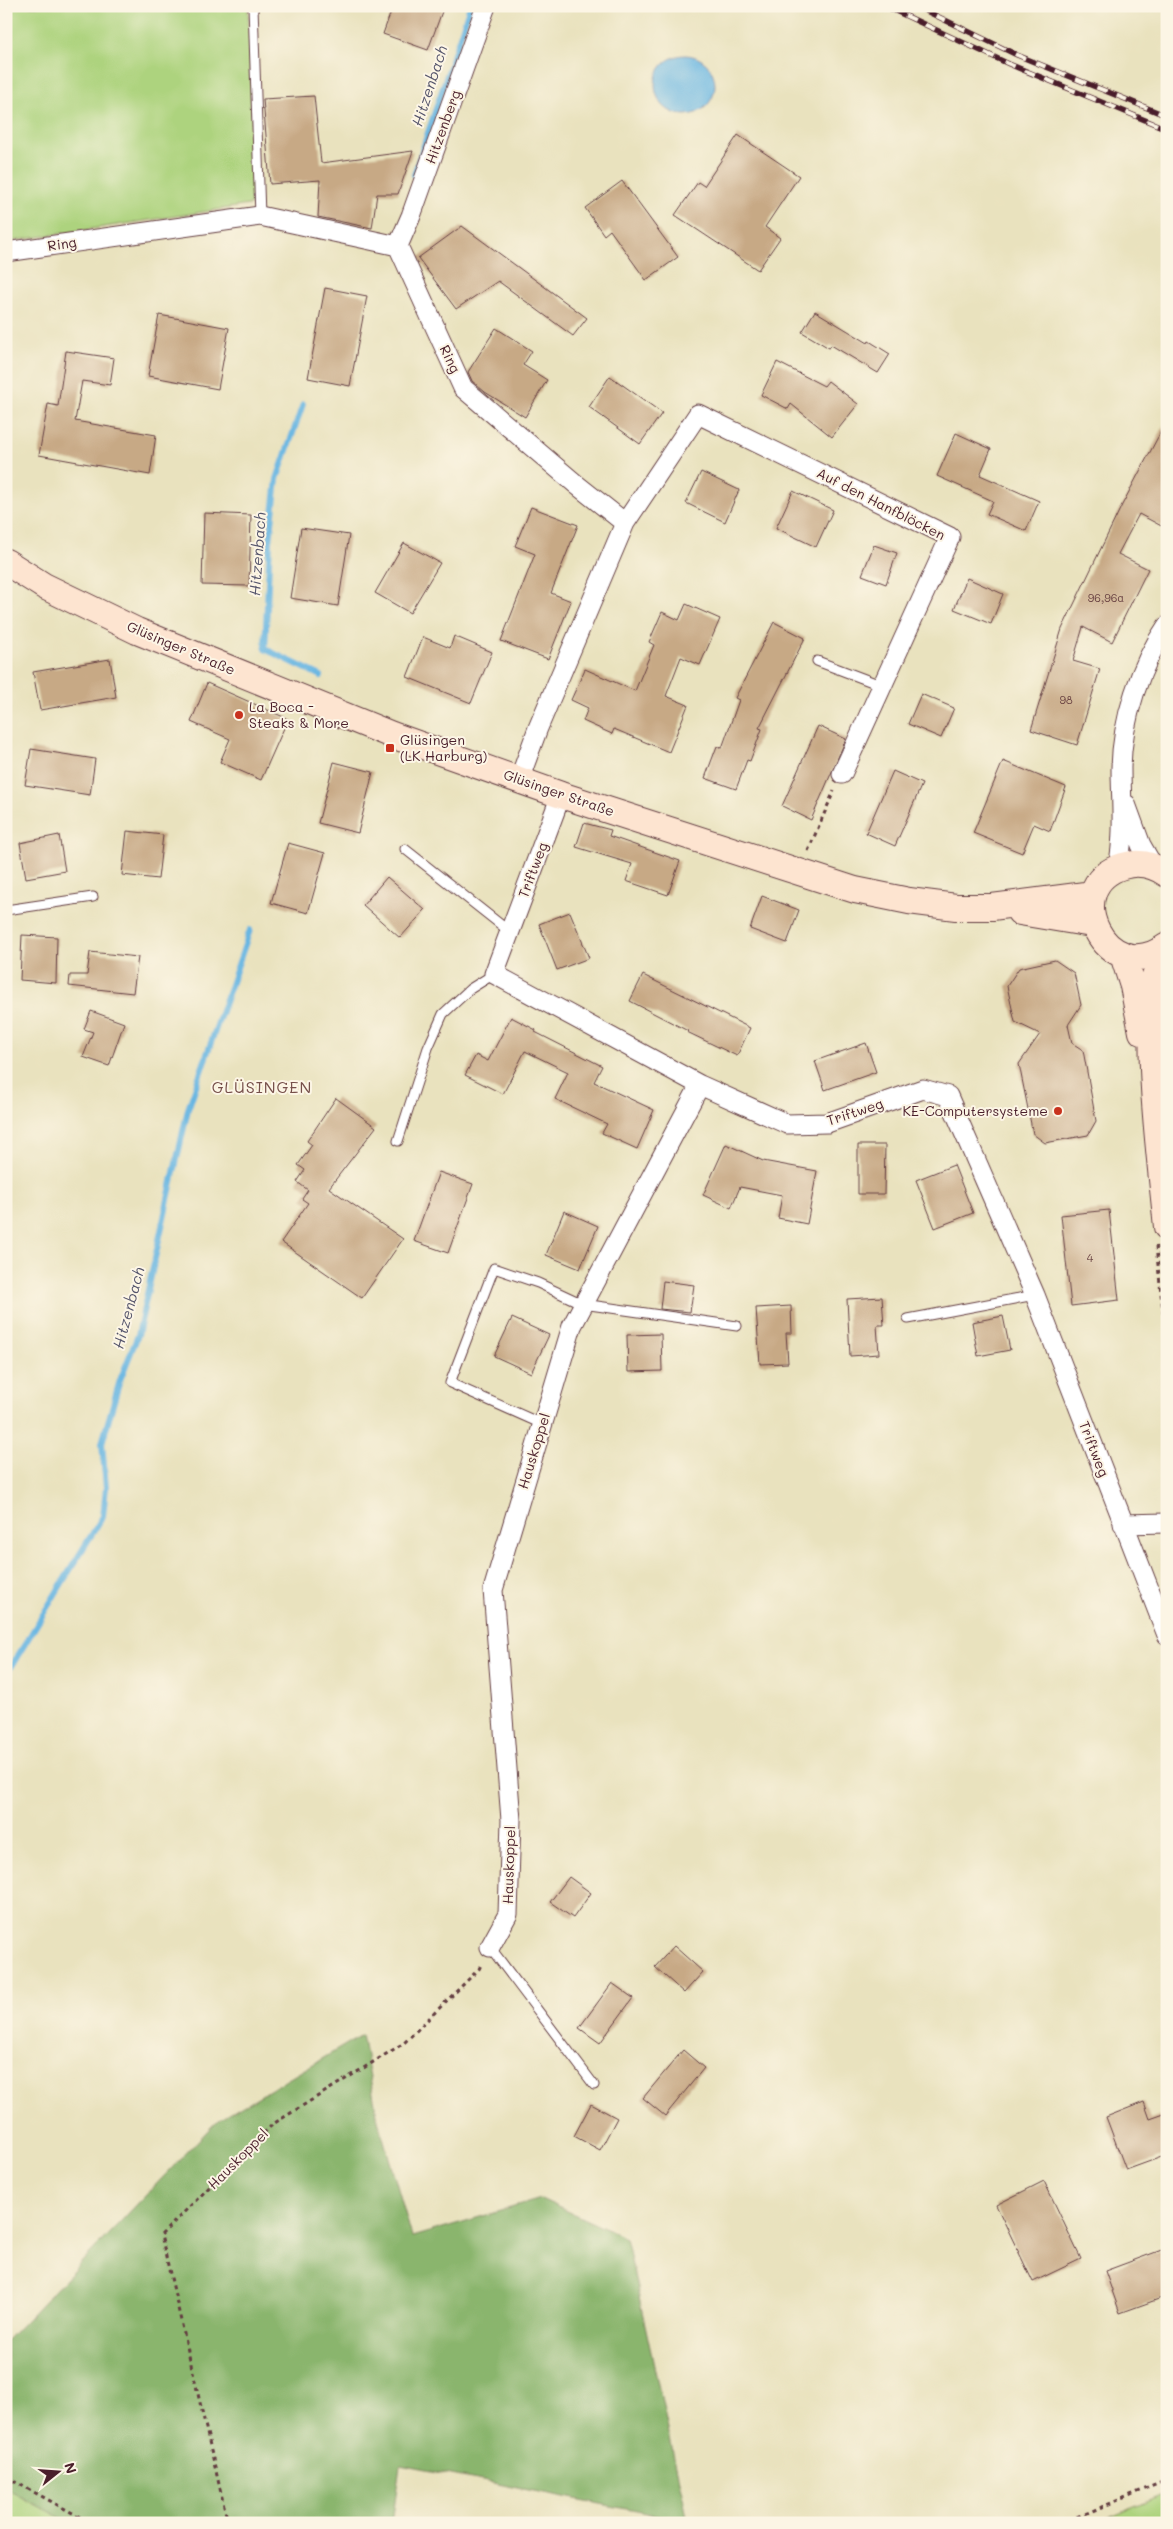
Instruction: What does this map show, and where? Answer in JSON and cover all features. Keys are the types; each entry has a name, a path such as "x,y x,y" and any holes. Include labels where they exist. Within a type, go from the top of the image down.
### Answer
{"street":[{"name":"Hitzenberg","path":"398,246 411,216 486,6"},
{"name":"Ring","path":"6,252 260,216 398,246 463,388 577,486 625,522"},
{"name":"Auf den Hanfblöcken","path":"625,522 698,414 950,537 842,774"},
{"path":"519,780 538,728 625,522"},
{"name":"Glüsinger Straße","path":"6,562 44,586 137,631 347,718 519,780 855,890 928,904 956,907 992,907 1093,894"},
{"path":"1118,867 1121,852 1121,788 1124,738 1134,698 1149,658 1167,626"},
{"path":"1121,788 1140,845 1160,870"},
{"name":"Triftweg","path":"561,794 494,974 700,1085 787,1124 827,1123 924,1089 948,1096 1035,1295 1167,1635"},
{"path":"1160,870 1141,863 1118,867 1099,883 1093,894 1090,909 1092,924 1099,938 1110,948 1123,955 1147,956 1163,949"},
{"name":"Glüsinger Straße","path":"992,907 1092,924"},
{"path":"1163,949 1153,986 1155,1100 1167,1226"},
{"path":"1123,955 1133,986 1155,1100"},
{"name":"Hauskoppel","path":"490,1947 508,1914 511,1820 493,1590 572,1326 700,1085"},
{"path":"1123,1524 1167,1523"}],"lane":[{"path":"253,6 260,216"},
{"path":"817,661 883,686"},
{"path":"405,849 510,932"},
{"path":"6,910 93,897"},
{"path":"398,1140 428,1048 443,1014 470,990 494,974"},
{"path":"542,1424 450,1382 494,1268 538,1283 584,1304 737,1326"},
{"path":"908,1319 1035,1295"},
{"path":"490,1947 594,2085"}],"path":[{"path":"806,857 842,774"},
{"name":"Hauskoppel","path":"228,2523 160,2235 273,2124 404,2043 479,1969 490,1947"},
{"path":"6,2477 91,2523"},
{"path":"1063,2523 1167,2480"}],"green space":[{"path":"6,6 248,6 255,204 6,242"},
{"path":"362,2035 378,2120 412,2237 541,2199 626,2238 688,2521 400,2465 392,2523 71,2523 6,2489 6,2341 216,2122"},
{"path":"6,2489 71,2523 6,2523"},
{"path":"1167,2493 1167,2523 1097,2523"}],"water":[{"path":"679,55 691,55 707,63 713,73 715,85 713,97 707,107 691,115 679,115 663,107 655,91 655,79 663,63"}],"building":[{"path":"393,6 444,6 428,50 383,34"},
{"path":"314,96 321,163 413,151 398,194 377,194 372,228 318,217 320,180 270,184 263,99"},
{"path":"738,135 799,176 765,227 780,238 758,270 675,215 698,182 704,186"},
{"path":"622,181 678,257 646,280 610,230 604,235 585,208"},
{"path":"462,226 587,318 573,336 498,281 456,309 418,258"},
{"path":"325,288 367,296 350,386 308,378"},
{"path":"815,311 890,354 878,373 831,345 829,348 802,332"},
{"path":"159,315 229,328 218,389 148,376"},
{"path":"496,328 532,351 523,365 547,380 525,417 485,392 472,381 468,372"},
{"path":"66,351 114,358 110,385 82,381 75,421 156,435 150,475 39,455 48,404 58,406"},
{"path":"777,362 824,386 828,381 858,404 832,437 791,404 788,409 761,395"},
{"path":"610,376 662,413 640,444 589,407"},
{"path":"1167,420 1167,529 1139,514 1118,554 1148,569 1112,642 1083,627 1073,661 1100,669 1077,745 1031,730 1062,629 1122,505"},
{"path":"956,433 991,449 980,475 1039,501 1026,531 987,514 993,501 937,476"},
{"path":"701,472 739,490 725,522 686,503"},
{"path":"793,491 833,510 816,547 776,528"},
{"path":"531,507 578,525 551,593 571,601 548,659 501,641 535,554 515,546"},
{"path":"204,513 251,515 249,586 202,585"},
{"path":"301,528 349,535 338,606 290,598"},
{"path":"404,543 440,563 410,613 375,593"},
{"path":"874,545 897,553 886,584 862,575"},
{"path":"967,578 1003,594 991,624 954,609"},
{"path":"686,604 720,619 700,665 681,657 666,696 688,705 669,752 614,729 612,734 583,721 588,708 571,700 585,669 635,691 654,645 649,642 662,612 679,620"},
{"path":"774,622 805,638 759,728 762,729 750,761 747,760 736,789 705,778 717,746 722,748 739,700 735,698"},
{"path":"454,636 492,652 471,703 407,677 423,637 450,648"},
{"path":"110,659 116,697 40,710 33,672"},
{"path":"207,683 288,719 261,780 220,762 230,739 191,722"},
{"path":"921,694 954,708 941,738 908,724"},
{"path":"818,726 846,739 811,820 782,806"},
{"path":"31,749 95,759 90,795 25,785"},
{"path":"1003,761 1066,787 1050,831 1034,824 1022,853 973,833"},
{"path":"334,762 373,772 358,833 318,823"},
{"path":"893,771 922,784 895,846 866,833"},
{"path":"584,823 611,830 609,836 680,861 668,895 626,881 632,864 576,847"},
{"path":"127,831 163,835 158,879 122,875"},
{"path":"59,835 65,871 26,878 20,843"},
{"path":"288,843 325,853 308,913 271,903"},
{"path":"387,877 425,910 400,938 363,905"},
{"path":"762,896 799,910 787,943 750,929"},
{"path":"570,912 589,958 557,970 539,924"},
{"path":"22,935 57,937 56,983 20,980"},
{"path":"90,952 138,957 133,993 69,986 70,975 87,975"},
{"path":"1055,960 1074,973 1081,1005 1068,1025 1072,1043 1083,1050 1096,1121 1088,1135 1045,1143 1033,1134 1019,1064 1040,1034 1015,1022 1007,986 1019,968"},
{"path":"643,975 750,1028 737,1056 687,1032 630,1001"},
{"path":"91,1011 124,1023 109,1066 83,1057 93,1032 84,1029"},
{"path":"511,1017 536,1030 535,1032 602,1066 594,1082 654,1110 637,1149 602,1133 607,1124 555,1099 568,1072 525,1051 503,1094 465,1075 476,1055 488,1061"},
{"path":"866,1043 876,1072 825,1090 815,1061"},
{"path":"336,1098 376,1127 329,1188 403,1239 362,1298 281,1242 308,1203 302,1199 308,1190 297,1182 305,1170 298,1165 312,1145 307,1141"},
{"path":"726,1144 763,1161 817,1171 807,1224 778,1218 782,1195 740,1187 731,1208 703,1195"},
{"path":"858,1145 885,1145 884,1194 858,1194"},
{"path":"954,1165 973,1213 935,1228 916,1180"},
{"path":"439,1172 473,1184 448,1253 414,1241"},
{"path":"1109,1210 1119,1300 1071,1306 1061,1215"},
{"path":"564,1211 598,1226 580,1269 546,1255"},
{"path":"663,1281 694,1285 690,1312 660,1309"},
{"path":"882,1297 884,1325 877,1325 879,1354 850,1356 847,1299"},
{"path":"791,1306 792,1333 786,1333 788,1363 760,1364 756,1308"},
{"path":"1003,1316 1010,1350 978,1356 972,1322"},
{"path":"512,1318 549,1335 531,1373 494,1356"},
{"path":"661,1334 662,1371 628,1372 627,1335"},
{"path":"569,1877 591,1893 573,1918 550,1902"},
{"path":"674,1946 703,1972 684,1993 655,1967"},
{"path":"612,1983 633,1998 600,2043 579,2028"},
{"path":"683,2050 704,2068 665,2116 643,2098"},
{"path":"1144,2102 1150,2119 1167,2113 1167,2155 1126,2170 1106,2117"},
{"path":"591,2104 617,2118 600,2150 574,2136"},
{"path":"1044,2181 1081,2259 1033,2282 996,2205"},
{"path":"1167,2248 1167,2296 1120,2313 1105,2271"}],"waterway":[{"name":"Hitzenbach","path":"414,175 470,6"},
{"name":"Hitzenbach","path":"303,404 277,479 270,541 265,649 321,676"},
{"name":"Hitzenbach","path":"6,1675 103,1516 106,1487 102,1443 120,1380 138,1335 188,1109 250,930"}],"railway":[{"path":"885,6 1009,64 1167,129"},
{"path":"916,6 1017,55 1167,116"}],"place":[{"name":"La Boca - Steaks & More","path":"239,715"},
{"name":"Glüsingen (LK Harburg)","path":"390,748"},
{"name":"KE-Computersysteme","path":"1058,1111"}],"district":[{"name":"GLÜSINGEN","path":"262,1087"}]}
